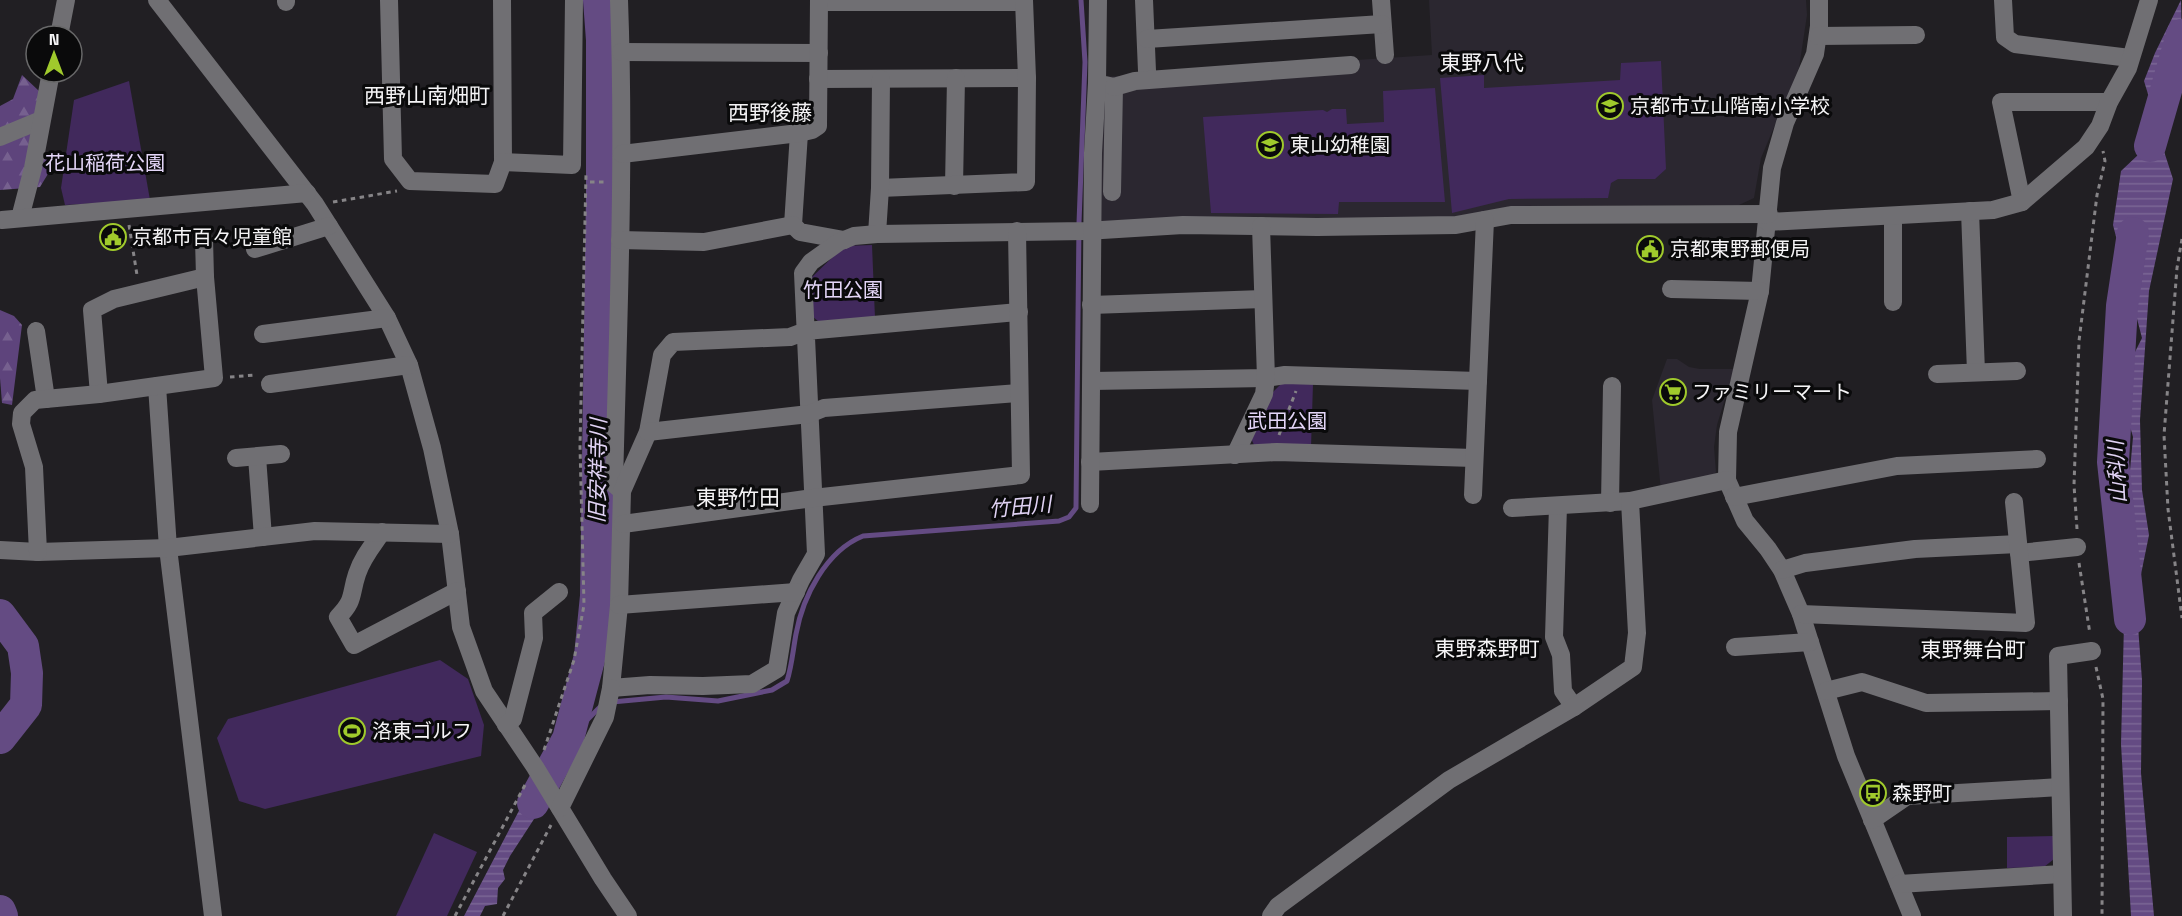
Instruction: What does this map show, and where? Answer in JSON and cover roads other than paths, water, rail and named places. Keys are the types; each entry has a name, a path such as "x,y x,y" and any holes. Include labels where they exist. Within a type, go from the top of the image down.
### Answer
{"street":[{"path":"61,24 66,0"},
{"path":"157,0 311,199 387,318 409,365 432,448 450,534 461,627 484,691 535,767 628,916"},
{"path":"389,0 393,159 410,180 495,184 503,162 502,0"},
{"path":"503,162 572,165 574,0"},
{"path":"619,0 622,154 614,484 622,491"},
{"path":"1098,0 1112,192"},
{"path":"1144,0 1148,71"},
{"path":"1381,0 1385,55"},
{"path":"1819,0 1815,54 1785,123 1772,168 1769,218 1760,291 1728,432 1731,488 1745,521 1782,570 1801,614 1846,756 1912,916"},
{"path":"2003,0 2005,37 2015,44 2130,58"},
{"path":"610,691 650,685 752,684 777,669 786,613 816,554 803,273 812,262 844,240 854,236 877,234 1089,230 1183,225 1456,225 1511,215 1769,218 1893,216 1993,210 2022,202 2086,147 2100,126 2109,102 2128,68 2149,0"},
{"path":"622,154 799,133 818,126 819,1 1024,1 1027,78 1026,182 880,188"},
{"path":"1146,39 1382,24"},
{"path":"1818,36 1916,35"},
{"path":"621,52 819,53"},
{"path":"1106,85 1351,65"},
{"path":"954,186 956,78"},
{"path":"818,79 1027,78"},
{"path":"877,234 880,188 881,79"},
{"path":"48,84 33,168 11,219 126,209 311,199"},
{"path":"1090,504 1092,381 1089,230 1093,153 1106,85"},
{"path":"2022,202 2001,102 2109,102"},
{"path":"0,137 41,120"},
{"path":"799,133 793,225 800,232 844,240"},
{"path":"1970,211 1976,372"},
{"path":"1893,216 1893,302"},
{"path":"1473,495 1485,220"},
{"path":"620,240 704,242 793,225"},
{"path":"255,249 329,226"},
{"path":"1235,455 1264,394 1266,378 1261,226"},
{"path":"622,524 813,498 1021,475 1017,231"},
{"path":"38,552 34,467 21,424 22,413 35,400 99,394 214,378 204,239"},
{"path":"99,394 92,310 114,299 205,277"},
{"path":"1671,289 1760,291"},
{"path":"1091,305 1263,299"},
{"path":"560,808 605,717 619,605 622,491 648,432 662,355 673,342 790,337 807,331 1019,312"},
{"path":"262,334 387,318"},
{"path":"36,331 46,399"},
{"path":"270,384 409,365"},
{"path":"1937,374 2017,371"},
{"path":"1092,381 1266,378 1296,375 1478,381"},
{"path":"157,386 168,548 213,916"},
{"path":"1610,503 1612,386"},
{"path":"648,432 809,414 824,408 1019,393"},
{"path":"1090,462 1277,452 1474,458"},
{"path":"236,458 281,454"},
{"path":"256,457 263,537"},
{"path":"1512,508 1630,501 1897,466 2037,459"},
{"path":"1271,916 1278,906 1449,780 1574,707 1633,667 1637,633 1630,501"},
{"path":"1801,614 2026,623 2014,502"},
{"path":"1558,506 1554,637 1561,655 1563,691 1574,707"},
{"path":"0,550 38,552 168,548 315,531 450,534"},
{"path":"382,532 357,573 349,606 338,617 354,645 457,591"},
{"path":"1782,570 1805,563 1915,549 2077,547"},
{"path":"506,725 513,719 531,656 534,638 533,613 559,592"},
{"path":"619,605 796,592"},
{"path":"1735,647 1810,642"},
{"path":"2063,916 2058,656 2092,651"},
{"path":"1826,691 1862,682 1926,703 2059,701"},
{"path":"1872,820 1907,796 2060,787"},
{"path":"1899,884 2062,874"}],"waterway":[{"name":"旧安祥寺川","path":"533,803 568,739 590,656 596,596 602,194 602,40 599,0"},
{"name":"竹田川","path":"612,702 666,697 718,701 772,690 787,681 799,619 818,576 838,552 863,536 1059,521 1069,517 1076,508 1079,223 1085,62 1081,0"},
{"name":"山科川","path":"2150,146 2182,35"},
{"name":"山科川","path":"2130,619 2113,462 2122,306 2133,233"},
{"path":"0,615 23,646 27,673 26,705 0,738"},
{"name":"竹田川","path":"568,739 603,704"},
{"path":"0,911 2,916"}],"place":[{"name":"京都市立山階南小学校","path":"1610,106"},
{"name":"東山幼稚園","path":"1270,145"},
{"name":"京都市百々児童館","path":"113,237"},
{"name":"京都東野郵便局","path":"1650,249"},
{"name":"ファミリーマート","path":"1673,392"},
{"name":"洛東ゴルフ","path":"352,731"},
{"name":"森野町","path":"1873,793"}],"district":[{"name":"東野八代","path":"1482,63"},
{"name":"西野山南畑町","path":"427,96"},
{"name":"西野後藤","path":"770,113"},
{"name":"東野竹田","path":"738,498"},
{"name":"東野森野町","path":"1487,649"},
{"name":"東野舞台町","path":"1973,650"}],"park label":[{"name":"花山稲荷公園","path":"105,163"},
{"name":"竹田公園","path":"843,290"},
{"name":"武田公園","path":"1287,421"}]}
